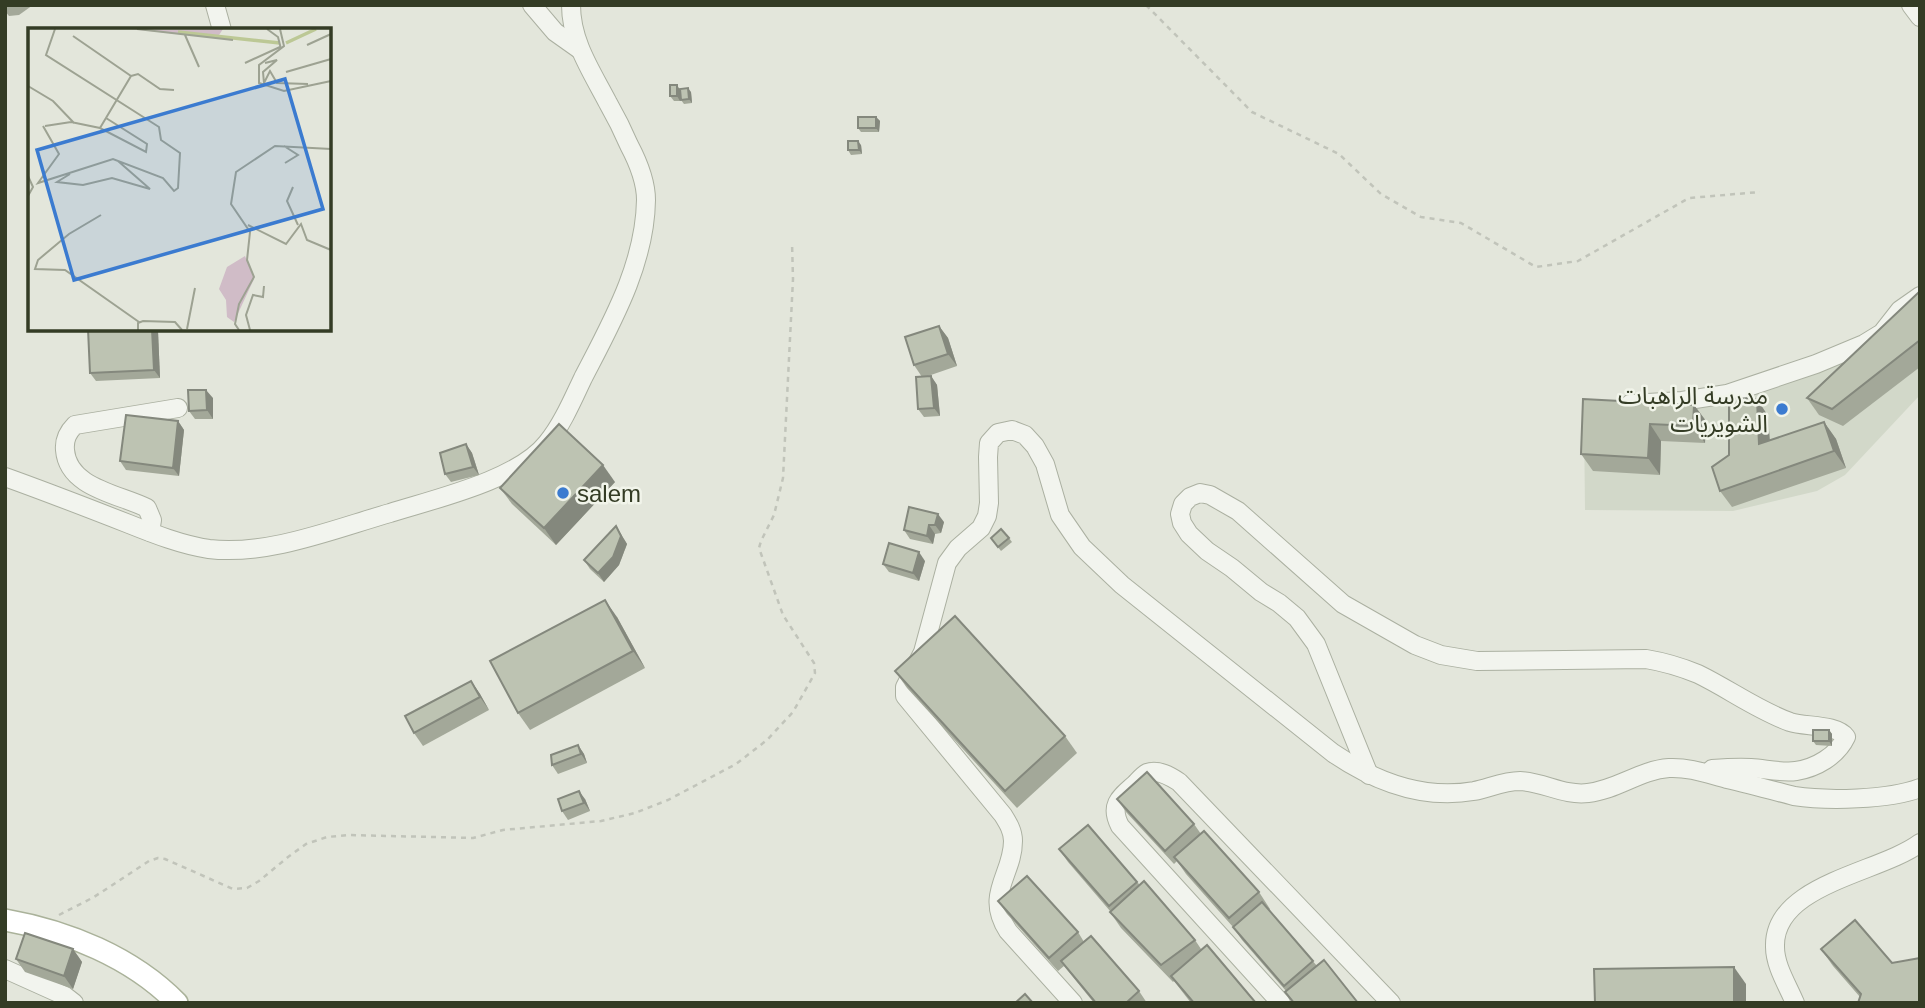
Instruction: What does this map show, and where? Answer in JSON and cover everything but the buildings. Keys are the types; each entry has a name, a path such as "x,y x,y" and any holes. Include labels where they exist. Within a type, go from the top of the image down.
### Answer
{"main road":[{"path":"5,920 37,926 100,949 138,971 177,1003"}],"street":[{"path":"215,5 221,28"},
{"path":"532,5 555,32 579,49"},
{"path":"5,477 150,532 209,549 236,550 314,536 474,487 520,465 547,443 569,406 629,284 640,250 646,204 646,191 636,159 610,104 579,49 571,5"},
{"path":"1911,5 1920,17"},
{"path":"1609,406 1682,401 1727,394 1816,364 1864,344 1882,333 1900,310 1920,296"},
{"path":"150,532 152,520 147,508 77,477 70,469 65,451 66,439 75,425 178,408"},
{"path":"1073,1003 1001,920 1000,891 1013,841 1011,827 905,696 905,687 923,652 947,563 957,548 981,528 987,516 989,443 998,433 1012,430 1025,435 1035,446 1045,464 1060,515 1082,547 1122,585 1333,753 1369,775 1395,786 1447,793 1473,791 1519,781 1585,794 1605,790 1645,772 1670,768 1797,771 1815,766 1831,755 1846,737 1842,732 1792,723 1692,672 1666,663 1646,659 1477,661 1441,655 1415,645 1343,604 1238,512 1210,495 1199,493 1190,497 1181,513 1182,523 1189,534 1207,551 1297,618 1316,645 1369,775"},
{"path":"1695,770 1810,799 1895,796 1920,788"},
{"path":"1280,1003 1120,826 1115,810 1117,802 1146,773 1169,776 1179,782 1391,1003"},
{"path":"1795,1003 1774,949 1776,932 1783,917 1794,905 1831,882 1894,858 1920,843"},
{"path":"5,969 65,996 74,1003"}],"path":[{"path":"1146,5 1252,113 1339,154 1381,194 1420,217 1461,223 1536,267 1578,261 1689,198 1760,192"},
{"path":"37,926 94,897 149,861 158,858 171,860 233,889 247,888 306,844 327,837 349,835 464,839 503,830 601,821 635,813 668,800 736,764 767,740 793,712 815,673 814,663 783,615 760,548 774,515 783,478 791,326 792,242"}],"shaded area":[{"name":"مدرسة الراهبات الشويريات","path":"1920,320 1920,395 1845,475 1817,491 1733,511 1585,510 1584,419 1733,399"}],"place":[{"name":"مدرسة الراهبات الشويريات","path":"1782,409"},
{"name":"salem","path":"563,493"}]}
